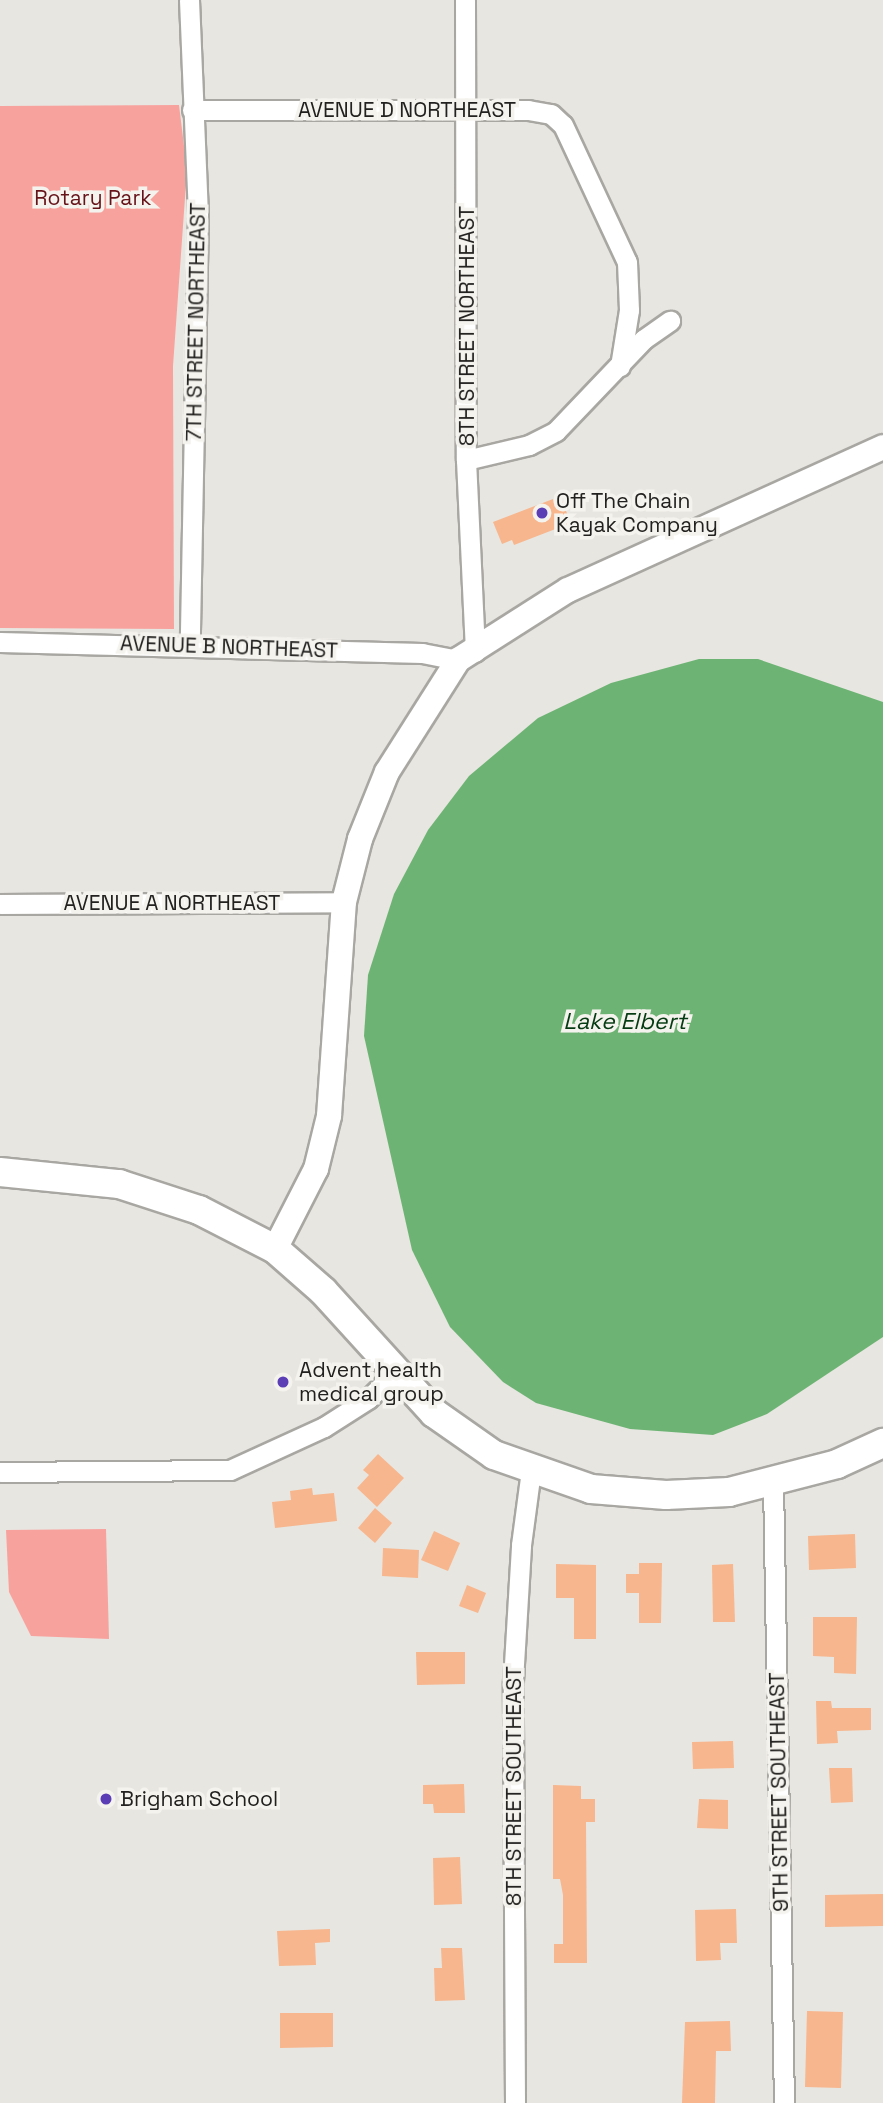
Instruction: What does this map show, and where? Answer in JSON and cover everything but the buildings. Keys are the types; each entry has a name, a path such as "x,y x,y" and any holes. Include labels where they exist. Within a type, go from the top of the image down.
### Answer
{"main road":[{"path":"0,1172 119,1184 199,1210 275,1249 323,1291 434,1413 494,1455 591,1489 666,1495 729,1492 837,1464 883,1443"}],"street":[{"name":"7TH STREET NORTHEAST","path":"189,0 198,310 190,644"},
{"name":"8TH STREET NORTHEAST","path":"465,0 466,656"},
{"name":"AVENUE D NORTHEAST","path":"192,110 467,109 551,114 563,125 627,262 629,310 620,366"},
{"path":"466,460 529,445 556,431 644,339 670,321"},
{"path":"275,1249 316,1169 329,1116 344,902 360,839 387,772 466,656 568,590 883,447"},
{"name":"AVENUE B NORTHEAST","path":"0,642 190,644 255,650 466,656"},
{"name":"AVENUE A NORTHEAST","path":"0,904 344,902"},
{"path":"0,1472 230,1470 324,1427 368,1399 396,1372"},
{"name":"8TH STREET SOUTHEAST","path":"515,2103 513,1681 521,1545 531,1470"},
{"name":"9TH STREET SOUTHEAST","path":"773,1481 784,2103"}],"green space":[{"name":"Rotary Park","path":"179,105 187,170 173,366 174,629 0,628 0,106"},
{"path":"106,1529 109,1639 31,1636 9,1592 6,1530"}],"water":[{"name":"Lake Elbert","path":"699,659 758,659 883,702 883,1337 767,1414 713,1435 630,1429 536,1403 503,1382 450,1327 412,1250 364,1036 368,975 394,894 428,830 469,776 538,718 611,683"}],"place":[{"name":"Off The Chain Kayak Company","path":"542,513"},
{"name":"Advent health medical group","path":"283,1382"},
{"name":"Brigham School","path":"106,1799"}]}
